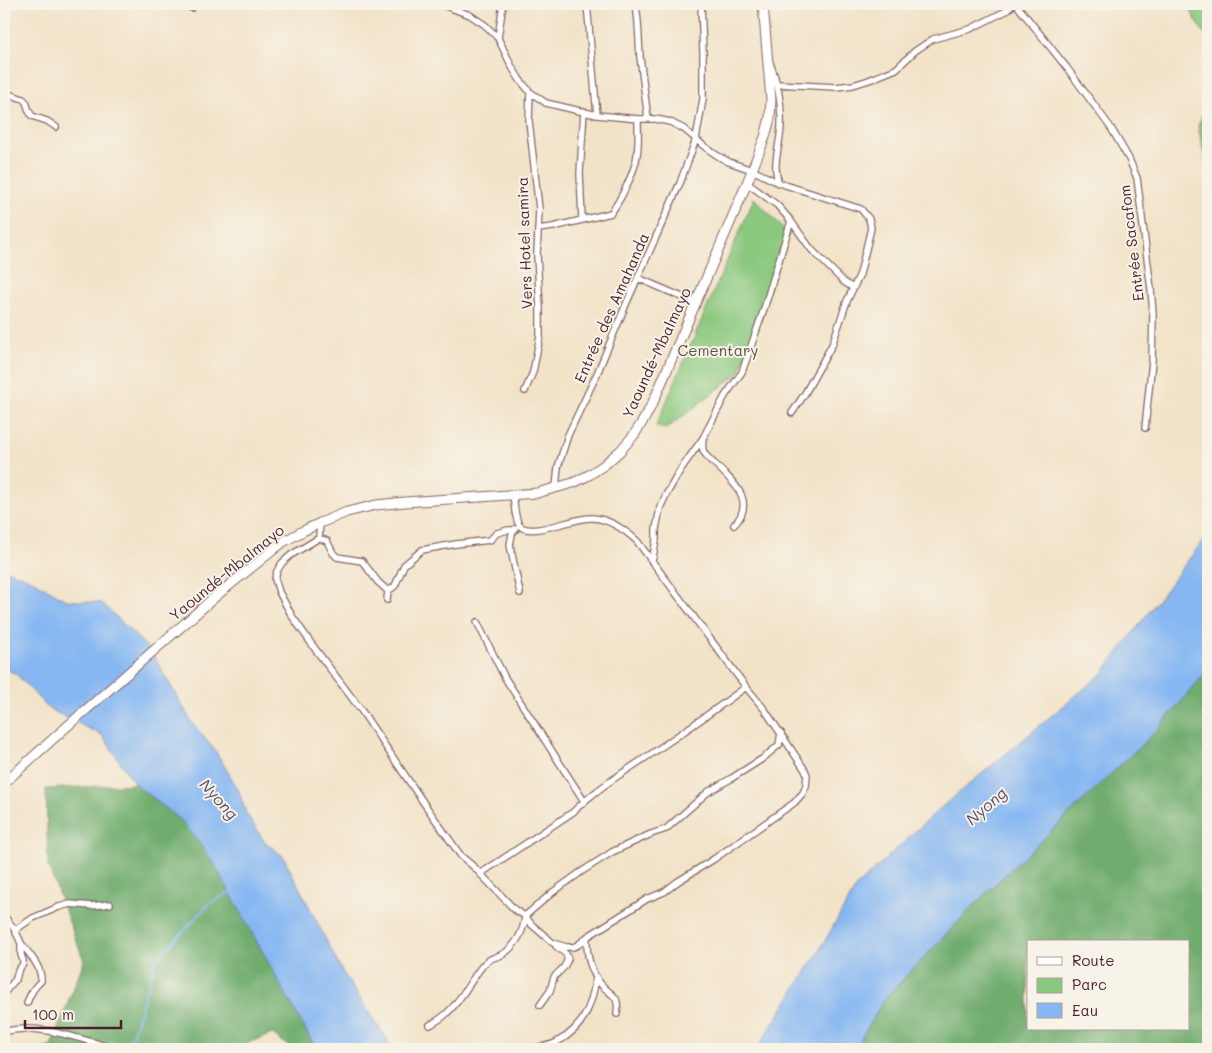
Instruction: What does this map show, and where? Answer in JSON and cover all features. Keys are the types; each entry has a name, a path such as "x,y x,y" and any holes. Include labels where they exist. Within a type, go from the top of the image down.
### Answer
{"highway":[{"name":"Yaoundé-Mbalmayo","path":"4,784 216,596 283,542 303,531 347,512 376,505 537,493 574,483 604,465 620,451 634,435 655,398 765,137 770,118 771,100 763,4"}],"street":[{"path":"440,4 470,14 498,38 520,80 530,92 546,103 597,115 670,122 684,129 718,156 779,183 861,209 869,219 872,228 860,274 847,302 832,345 792,413"},
{"path":"498,38 503,4"},
{"path":"587,4 597,115"},
{"path":"636,4 640,57 648,119"},
{"name":"Entrée des Amahanda","path":"556,488 558,467 568,435 596,376 680,183 696,139 703,99 701,4"},
{"path":"777,84 836,87 853,85 896,69 915,51 933,39 970,29 1015,4"},
{"name":"Entrée Sacafom","path":"1015,4 1067,68 1111,128 1129,159 1137,178 1153,313 1152,361 1145,428"},
{"path":"767,54 777,84 781,109 782,127 776,160 779,183"},
{"name":"Vers Hotel samira","path":"525,391 533,372 540,336 537,255 539,209 529,121 530,92"},
{"path":"4,96 12,95 23,99 32,116 47,121 56,127"},
{"path":"582,220 580,173 584,111"},
{"path":"538,229 553,228 611,213 632,174 637,156 638,119"},
{"path":"747,183 777,205 811,249 844,282 853,288"},
{"path":"652,562 660,508 681,469 703,438 725,396 742,372 791,221"},
{"path":"638,278 696,303"},
{"path":"703,438 703,451 731,480 743,497 741,518 734,525"},
{"path":"513,495 517,522 510,545 520,593"},
{"path":"517,522 523,529 534,530 583,518 592,518 602,519 627,532 637,541 765,710 807,775 806,786 799,798 714,859 664,892 647,899 587,937 578,945 572,947 553,943"},
{"path":"319,538 320,523"},
{"path":"386,600 388,591 395,586 404,565 422,550 490,540 497,533 515,530"},
{"path":"319,538 327,541 337,557 362,561 378,582 388,591"},
{"path":"319,538 291,555 282,563 275,576 279,592 297,623 361,710 461,856 515,910 525,916 531,924 566,954 568,960 554,977 550,991 540,1005"},
{"path":"477,622 505,678 584,800"},
{"path":"480,874 573,812 584,800 611,780 746,687"},
{"path":"430,1025 446,1014 464,993 488,959 502,955 512,946 520,936 525,916 553,892 612,852 666,829 708,792 762,759 779,745 781,733"},
{"path":"15,930 33,918 64,905 91,906 110,904"},
{"path":"4,916 15,930 21,943 42,975 41,981 30,995 27,1003"},
{"path":"587,937 586,948 589,960 596,977 615,998 618,1004 617,1014"},
{"path":"4,993 16,978 23,964 21,943"},
{"path":"530,1048 557,1043 576,1028 590,1006 596,977"},
{"path":"4,1031 40,1029 116,1049"}],"green space":[{"path":"1188,4 1208,4 1208,40 1194,17"},
{"path":"1208,101 1208,166 1198,126"},
{"name":"Cementary","path":"754,198 789,234 739,373 666,429 656,426"},
{"path":"1208,670 1208,1049 855,1049 884,999 985,894 1156,731"},
{"path":"135,784 181,820 212,860 316,1049 291,1049 273,1034 229,1049 42,1049 51,1046 84,961 48,866 46,789"}],"water":[{"name":"Nyong","path":"1208,534 1208,670 1156,731 985,894 884,999 855,1049 757,1049 816,956 857,886 937,811 1103,673"},
{"name":"Nyong","path":"4,569 34,581 66,600 102,603 151,651 192,723 216,752 238,789 246,813 264,841 283,856 343,973 393,1049 316,1049 212,860 181,820 135,784 102,735 49,709 16,674 4,668"}],"waterway":[{"path":"128,1049 156,960 209,904 230,892"}]}
